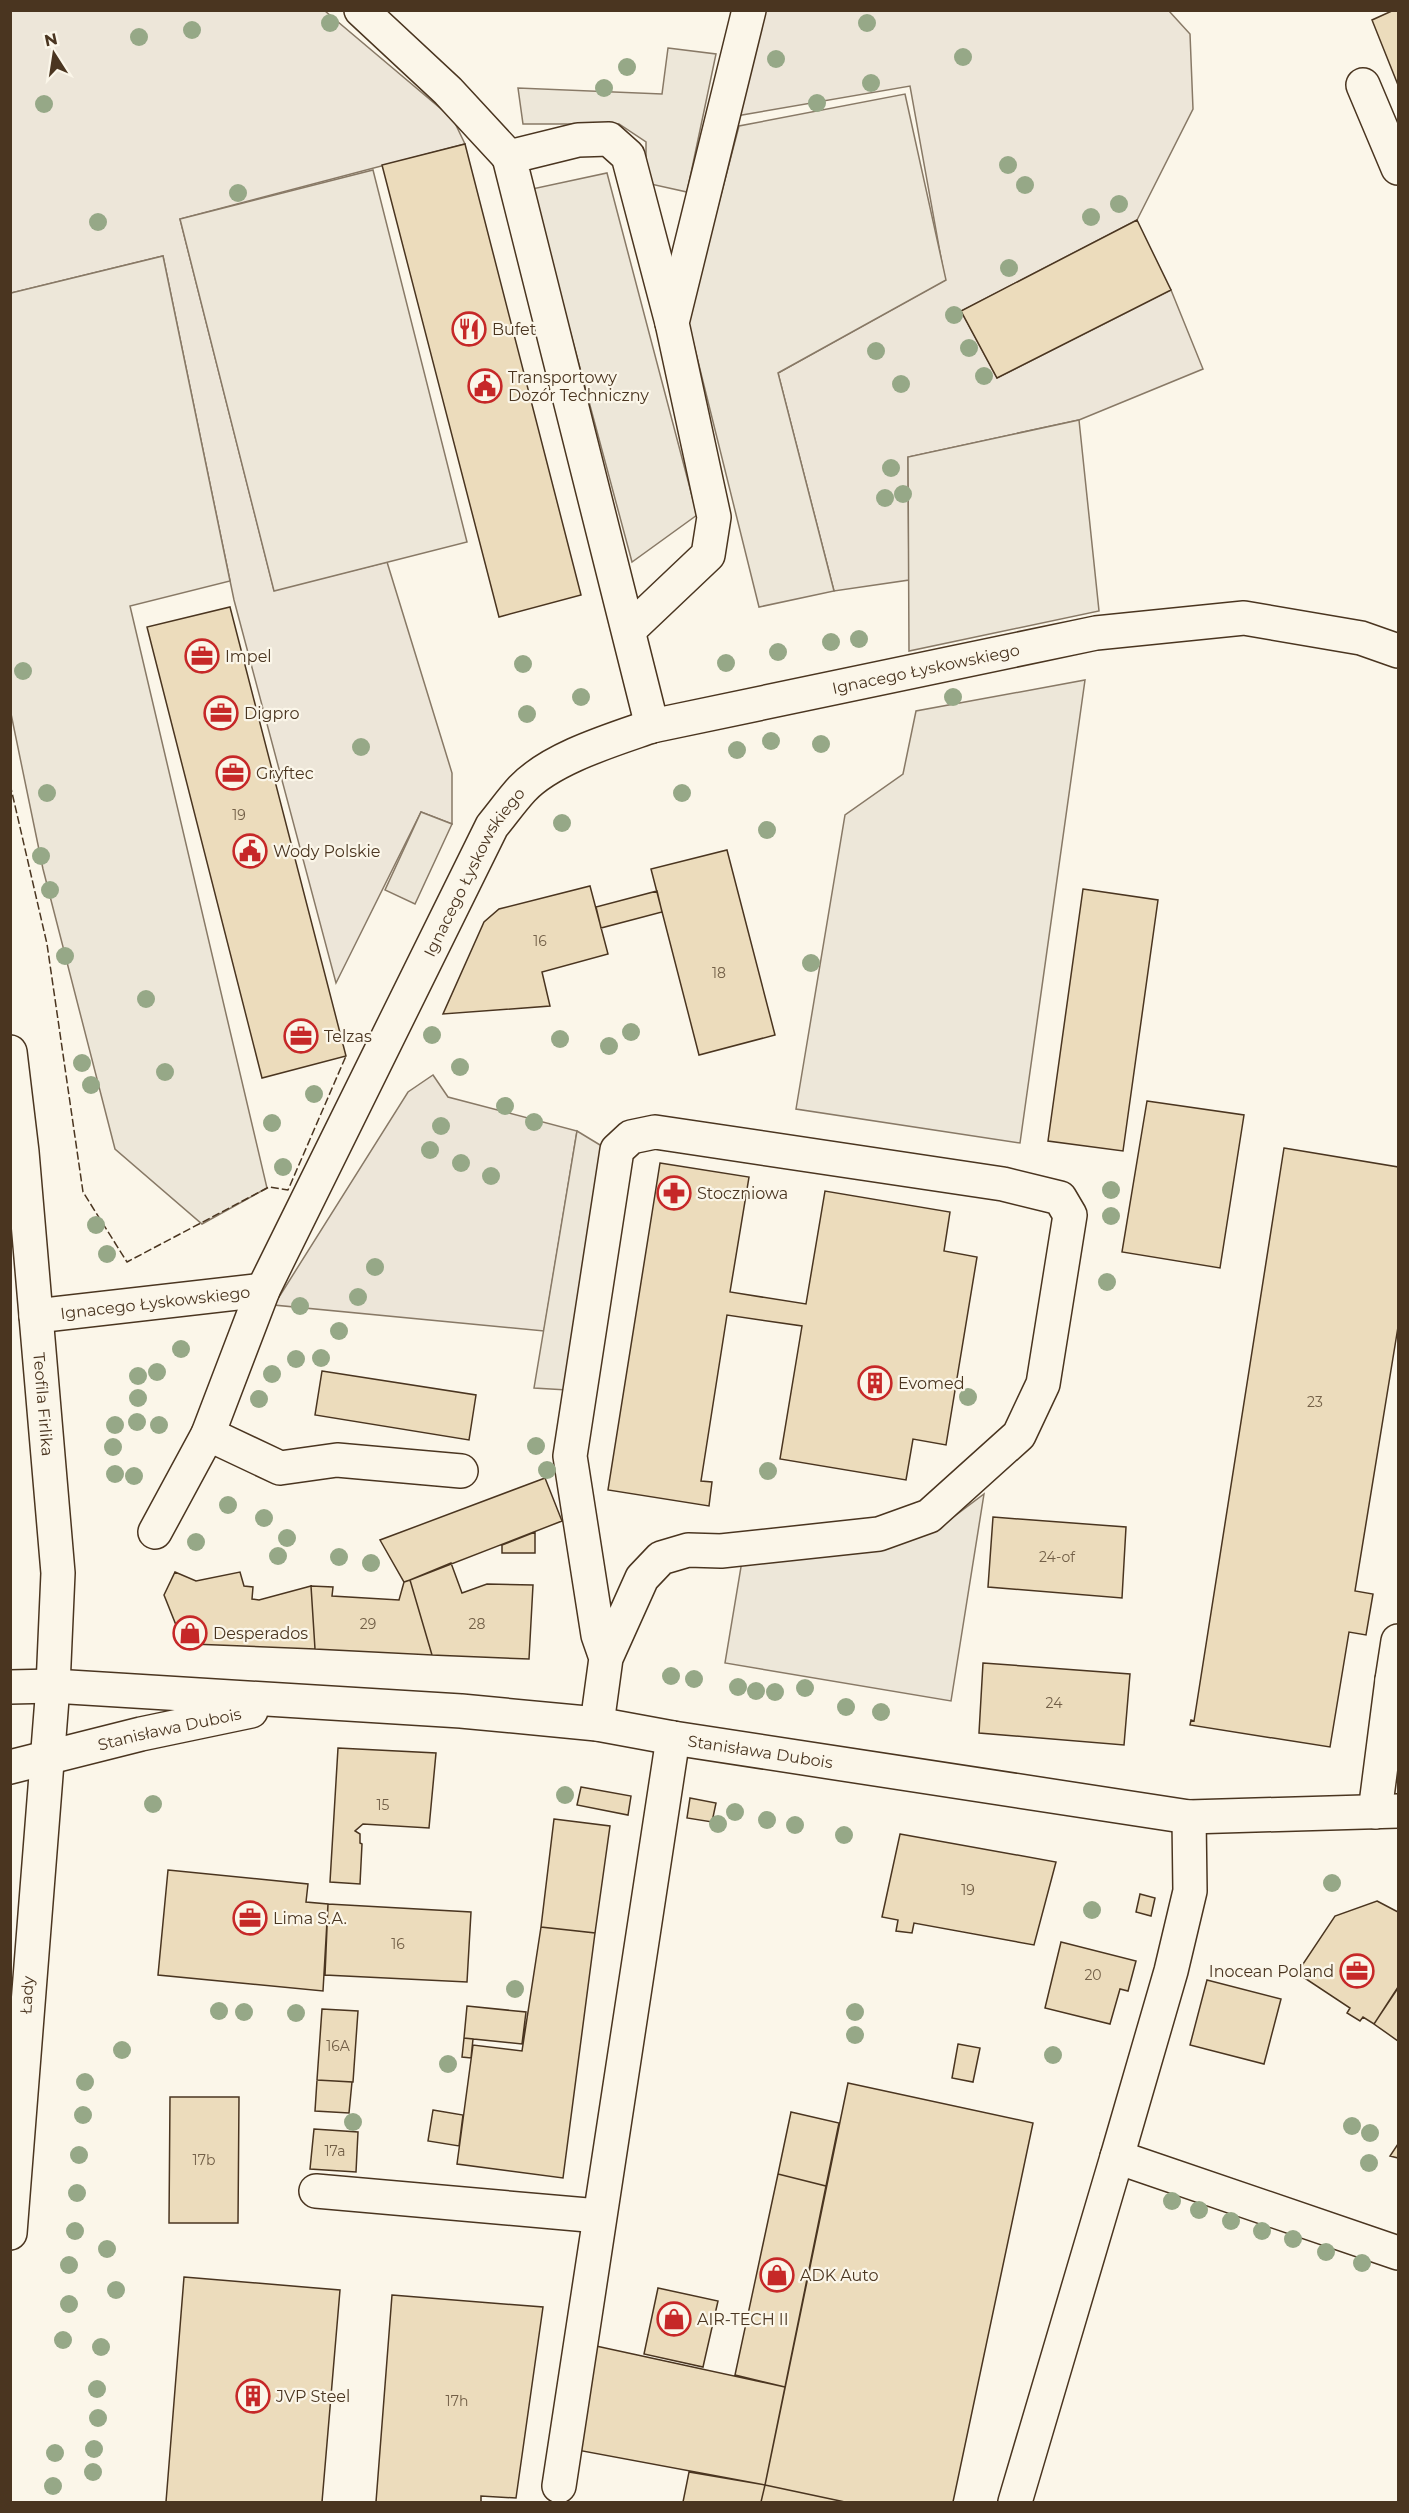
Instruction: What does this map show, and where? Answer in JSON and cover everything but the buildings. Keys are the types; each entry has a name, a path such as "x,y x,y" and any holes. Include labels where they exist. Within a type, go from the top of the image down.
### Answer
{"street":[{"path":"361,10 448,91 509,157 630,629 652,726"},
{"path":"672,323 749,10"},
{"path":"1363,85 1398,168"},
{"path":"509,157 578,140 609,139 628,156 672,323 714,517 708,555 630,629"},
{"name":"Ignacego Łyskowskiego","path":"36,1316 262,1290 492,826 523,788 562,761 604,742 652,726 1096,633 1244,618 1361,638 1398,651"},
{"name":"Teofila Firlika","path":"10,1052 58,1573 53,1686 46,1758"},
{"path":"597,1724 606,1658 642,1578 661,1558 688,1550 721,1551 879,1534 929,1516 1019,1435 1043,1384 1045,1373 1070,1215 1060,1198 1003,1184 655,1132 631,1137 617,1150 570,1456 598,1635 606,1658"},
{"path":"154,1532 208,1434 262,1290"},
{"path":"208,1434 280,1468 337,1460 460,1471"},
{"path":"1387,1812 1398,1641"},
{"name":"Stanisława Dubois","path":"10,1687 53,1686 461,1710 597,1724 673,1738 1189,1817 1290,1812 1387,1812"},
{"name":"Stanisława Dubois","path":"10,1767 230,1715 331,1704"},
{"path":"559,2486 673,1738"},
{"name":"Łady","path":"10,2233 46,1758"},
{"path":"1015,2502 1171,1971 1190,1891 1189,1817"},
{"path":"1117,2157 1398,2253"},
{"path":"316,2191 599,2216"}],"shaded area":[{"path":"10,11 325,11 453,119 465,144 180,219 274,590 387,562 452,773 452,824 421,812 336,983 234,600 163,256 11,293"},
{"path":"765,11 1169,11 1190,34 1193,109 1137,220 961,311 997,378 1171,290 1203,369 1079,420 908,457 909,580 834,591 778,373 945,280 910,86 736,116"},
{"path":"668,48 716,54 687,192 646,183 646,142 619,124 523,124 518,88 662,94"},
{"path":"905,94 946,280 778,373 834,591 759,607 688,321 739,126"},
{"path":"373,170 467,542 274,591 180,219"},
{"path":"607,173 697,515 632,562 532,189"},
{"path":"163,256 230,581 130,606 267,1188 202,1224 115,1149 43,869 10,709 11,293"},
{"path":"1079,420 1099,611 909,651 908,457"},
{"path":"1085,680 1020,1143 796,1109 845,815 903,774 916,711"},
{"path":"421,812 452,824 415,904 385,890"},
{"path":"433,1075 448,1097 577,1131 544,1331 274,1305 408,1092"},
{"path":"577,1131 605,1148 567,1390 534,1388"},
{"path":"984,1494 951,1701 725,1663 742,1561 936,1530"}],"tram line":[{"path":"10,1662 10,1786"}],"fence":[{"path":"10,784 47,944 83,1192 127,1262 269,1187 288,1190 346,1056"}],"place":[{"name":"Bufet","path":"469,329"},
{"name":"Transportowy Dozór Techniczny","path":"485,386"},
{"name":"Impel","path":"202,656"},
{"name":"Digpro","path":"221,713"},
{"name":"Gryftec","path":"233,773"},
{"name":"Wody Polskie","path":"250,851"},
{"name":"Telzas","path":"301,1036"},
{"name":"Stoczniowa","path":"674,1193"},
{"name":"Evomed","path":"875,1383"},
{"name":"Desperados","path":"190,1633"},
{"name":"Lima S.A.","path":"250,1918"},
{"name":"Inocean Poland","path":"1357,1971"},
{"name":"ADK Auto","path":"777,2275"},
{"name":"AIR-TECH II","path":"674,2319"},
{"name":"JVP Steel","path":"253,2396"}]}
